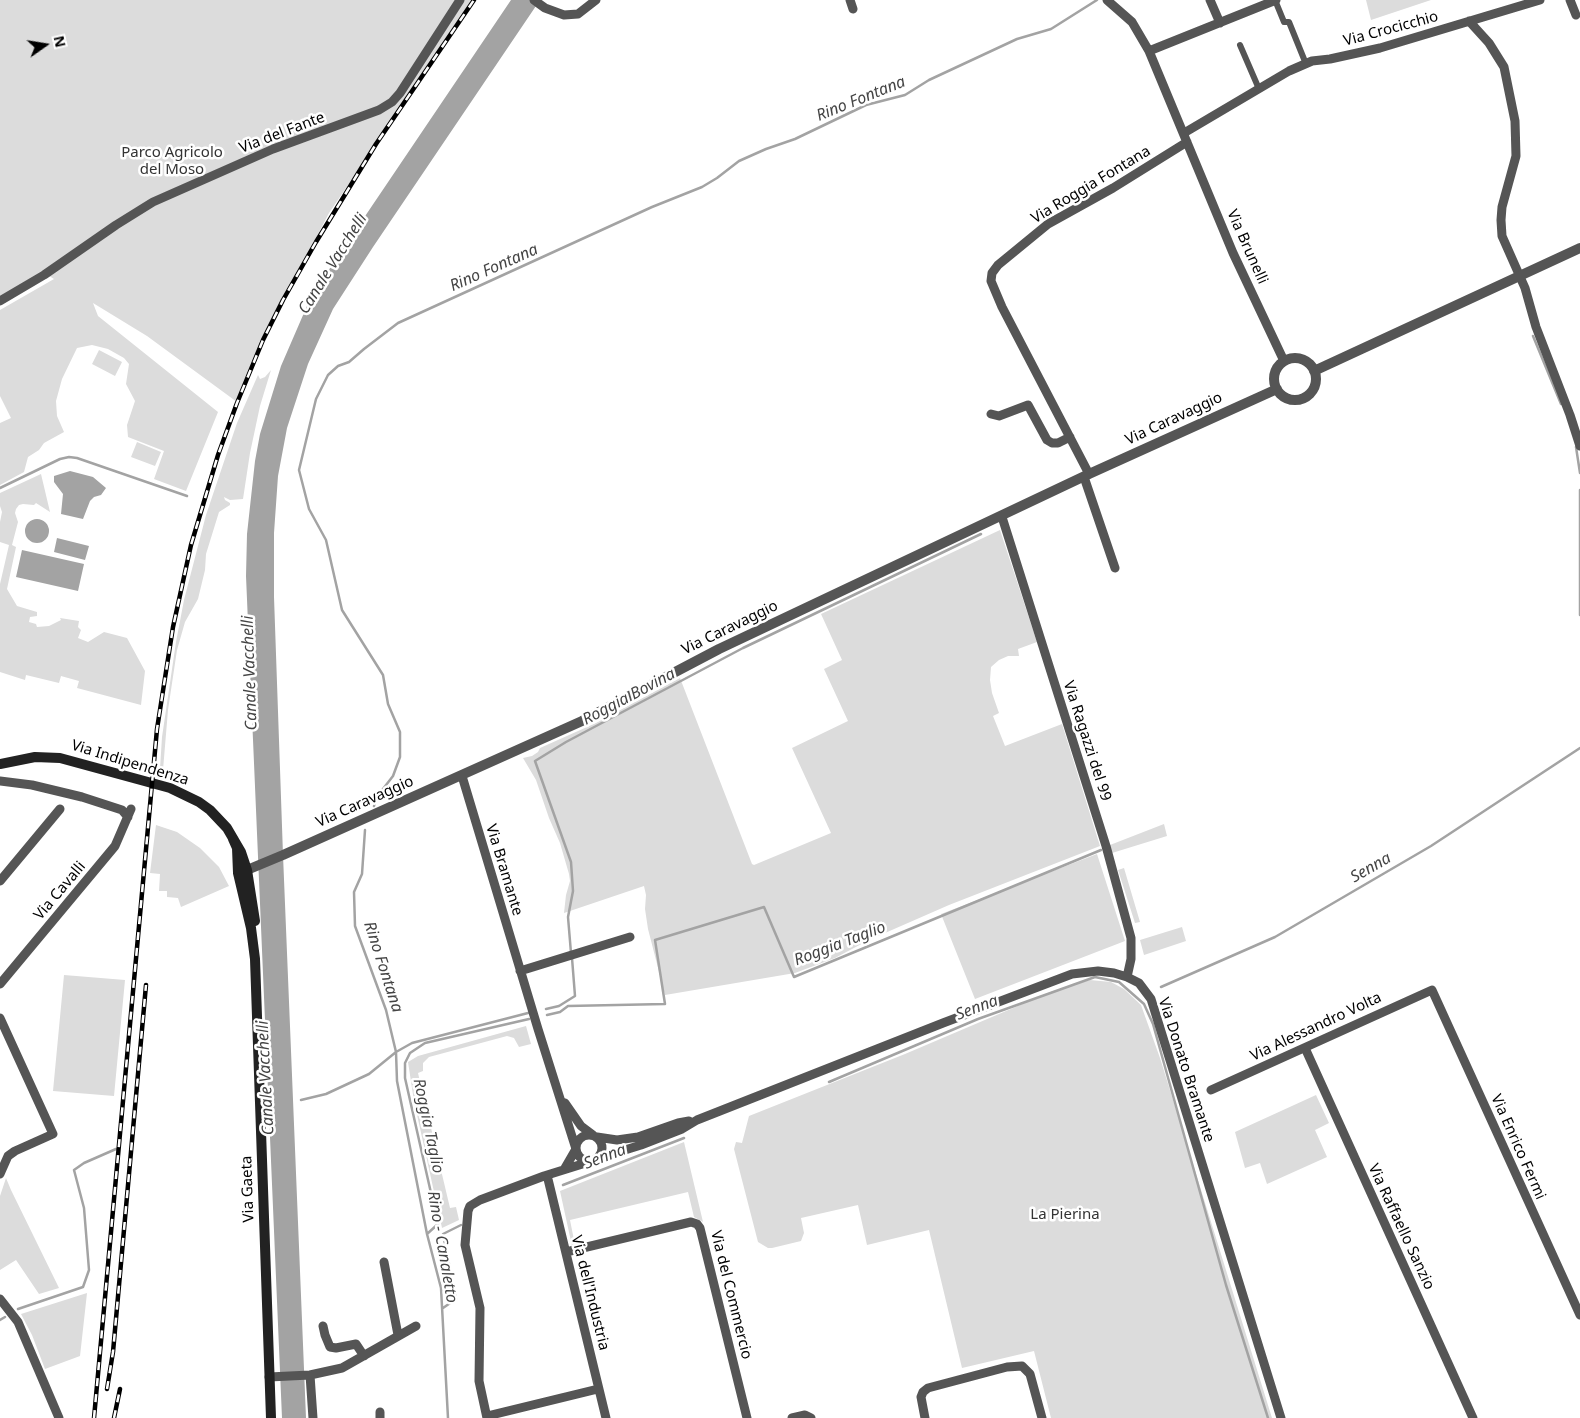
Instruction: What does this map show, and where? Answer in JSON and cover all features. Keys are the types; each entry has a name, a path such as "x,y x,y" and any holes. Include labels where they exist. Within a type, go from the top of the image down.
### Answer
{"main road":[{"name":"Via Indipendenza","path":"0,764 35,757 60,758 170,788 188,796 210,810 227,828 234,839 246,870"},
{"name":"Via Gaeta","path":"246,870 255,959"},
{"name":"Via Gaeta","path":"246,870 254,920 270,1418"}],"street":[{"name":"Via del Fante","path":"0,300 44,275 153,202 265,153 379,110 392,102 400,93 460,0"},
{"path":"534,0 564,15 578,14 596,0"},
{"path":"850,0 853,9"},
{"path":"1210,0 1220,23"},
{"path":"1150,51 1276,0 1284,22 1290,22 1306,64"},
{"name":"Via Crocicchio","path":"1184,132 1289,71 1306,64 1380,48 1540,0"},
{"path":"1570,0 1576,15"},
{"path":"1110,2 1132,22 1150,51 1187,142"},
{"path":"1469,22 1489,42 1504,67 1515,121 1516,156 1502,206 1502,236 1520,277 1580,446"},
{"path":"1240,45 1259,89"},
{"name":"Via Brunelli","path":"1187,142 1233,253 1284,361"},
{"name":"Via Roggia Fontana","path":"1086,476 1070,437 1002,307 991,281 992,274 998,264 1048,224 1113,188 1187,142"},
{"path":"1314,370 1580,248"},
{"path":"1298,358 1305,360 1314,370 1315,385 1312,391 1301,399 1287,398 1277,389 1274,376 1284,361 1298,358"},
{"name":"Via Caravaggio","path":"246,870 462,776 582,721 719,649 1086,476 1277,389"},
{"path":"991,414 999,416 1028,405 1047,440 1052,443 1058,443 1070,437"},
{"path":"1086,476 1114,568"},
{"name":"Via Ragazzi del 99","path":"1002,517 1109,858 1132,938 1131,959 1126,977"},
{"name":"Via Bramante","path":"462,776 520,971 576,1149"},
{"name":"Via Cavalli","path":"0,781 26,784 82,797 129,813 115,846 0,984"},
{"path":"0,881 60,809"},
{"path":"520,971 630,937"},
{"name":"Via Donato Bramante","path":"487,1417 478,1381 480,1308 465,1245 470,1206 480,1200 565,1168 641,1145 682,1129 697,1120 1072,974 1098,971 1114,973 1138,983 1151,999 1281,1418"},
{"name":"Via Alessandro Volta","path":"1211,1090 1432,990"},
{"name":"Via Enrico Fermi","path":"1432,990 1580,1315"},
{"path":"0,1018 53,1134 8,1156 0,1174"},
{"name":"Via Raffaello Sanzio","path":"1305,1048 1473,1418"},
{"name":"Via Bramante","path":"558,1092 581,1126 595,1136"},
{"name":"Via Donato Bramante","path":"595,1136 617,1140 638,1138 678,1123 697,1120"},
{"path":"565,1168 581,1137 589,1134 595,1136 600,1140 602,1148 599,1156 594,1160 588,1161 580,1157 576,1149"},
{"name":"Via dell'Industria","path":"547,1175 606,1418"},
{"name":"Via del Commercio","path":"566,1252 691,1222 697,1224 700,1228 747,1418"},
{"path":"384,1262 398,1335"},
{"path":"0,1299 15,1319 58,1418"},
{"path":"324,1326 327,1343 330,1347 336,1348 356,1344 364,1356"},
{"path":"269,1377 307,1375 342,1368 416,1326"},
{"path":"924,1418 921,1403 923,1392 928,1388 1007,1367 1022,1366 1030,1374 1042,1418"},
{"path":"307,1375 313,1418"},
{"path":"487,1417 598,1389"},
{"path":"792,1418 805,1415 811,1418"}],"green space":[{"name":"Parco Agricolo del Moso","path":"0,0 474,0 329,213 260,345 237,402 147,336 93,303 98,316 218,412 186,491 154,479 164,451 128,437 127,425 135,401 126,384 129,364 124,358 108,349 92,345 77,348 62,379 56,401 57,416 64,432 44,443 39,450 28,457 24,472 0,485 0,423 11,418 0,396 0,310 54,279 43,272 0,299"},
{"path":"1366,0 1431,0 1371,20"},
{"path":"99,350 122,362 115,376 92,364"},
{"path":"271,370 260,406 243,499 230,500 224,497 230,505 219,512 206,554 205,570 198,599 185,622 177,650 168,710 163,770 160,769 162,737 176,642 184,600 206,515 237,423 258,375 260,379 265,377"},
{"path":"137,442 161,452 155,466 131,457"},
{"path":"41,474 50,512 36,503 34,505 19,505 16,509 15,513 18,522 12,545 16,547 7,589 17,606 37,612 37,616 30,617 29,622 36,624 37,627 49,626 61,620 60,618 79,621 78,627 81,630 78,638 88,642 104,632 127,638 145,671 141,705 77,688 79,681 61,676 59,683 26,675 25,680 0,672 0,584 9,545 0,542 2,512 0,493"},
{"path":"1000,530 1037,642 1018,649 1019,656 1008,656 999,660 991,667 992,693 999,713 993,716 1005,746 1062,724 1100,846 949,905 869,940 835,958 795,973 665,995 648,929 644,886 564,913 570,881 569,874 560,843 536,780 523,758 532,756 540,748 596,723 680,678 752,864 754,865 831,833 792,748 848,721 824,669 842,660 821,614"},
{"path":"1164,824 1167,836 1112,853 1110,845"},
{"path":"156,825 177,832 200,848 219,867 229,886 181,907 178,898 167,897 167,891 159,891 160,874 150,873"},
{"path":"1097,854 1125,941 975,999 941,914"},
{"path":"1124,868 1140,922 1135,923 1118,870"},
{"path":"1182,927 1186,941 1144,955 1140,940"},
{"path":"64,975 125,980 114,1096 53,1091"},
{"name":"La Pierina","path":"1090,980 1111,982 1124,989 1141,1005 1160,1058 1272,1418 1051,1418 1034,1351 962,1368 929,1230 867,1245 858,1205 801,1218 804,1233 801,1241 772,1248 768,1248 758,1242 734,1149 736,1142 742,1143 749,1116 905,1054 1053,991"},
{"path":"526,1026 531,1044 519,1047 514,1038 507,1036 429,1057 423,1063 423,1071 418,1073 450,1208 456,1207 459,1220 442,1228 414,1101 408,1062 418,1056"},
{"path":"1316,1095 1329,1123 1315,1130 1327,1157 1267,1184 1260,1163 1245,1168 1235,1132"},
{"path":"684,1142 703,1222 694,1217 688,1192 570,1220 575,1245 572,1246 560,1191"},
{"path":"6,1178 59,1288 39,1294 16,1260 0,1270 0,1196"},
{"path":"87,1293 80,1356 45,1369 32,1335 21,1314"}],"water":[{"name":"Canale Vacchelli","path":"511,0 540,0 333,309 308,364 287,428 278,476 274,533 274,597 306,1418 282,1418 246,576 247,534 255,461 260,434 281,366 310,299"},
{"path":"70,471 93,477 106,488 101,495 94,497 90,501 83,519 61,514 63,494 54,482 54,476"},
{"path":"37,519 46,522 49,531 46,540 37,543 28,540 25,531 28,522"},
{"path":"57,538 89,546 85,560 54,552"},
{"path":"22,550 84,564 78,591 16,577"}],"waterway":[{"name":"Rino Fontana","path":"374,806 376,798 393,776 400,757 400,732 388,704 383,675 342,610 326,540 309,509 299,470 316,399 328,375 338,366 349,362 398,323 652,207 702,187 739,161 795,139 866,105 905,95 929,80 1017,39 1051,29 1097,0"},
{"path":"1533,336 1561,404"},
{"path":"1576,447 1580,473"},
{"path":"0,488 60,459 69,457 77,458 187,496"},
{"path":"1580,490 1580,615"},
{"name":"Roggia Bovina","path":"571,953 568,917 573,891 571,862 535,761 566,742 743,648 981,534"},
{"name":"Senna","path":"1161,987 1275,937 1431,846 1580,748"},
{"name":"Rino - Canaletto","path":"365,830 362,874 354,892 355,926 386,1010 396,1052 397,1081 427,1234 441,1288 448,1418"},
{"name":"Roggia Taglio","path":"547,1015 560,1012 568,1006 665,1004 655,940 764,907 794,977 1101,850"},
{"name":"Roggia Bovina","path":"546,1009 559,1006 575,996 572,958"},
{"path":"829,1082 978,1019 1095,977 1119,982 1144,1004 1153,1024 1226,1285 1268,1418"},
{"name":"Roggia Bovina","path":"301,1100 326,1094 369,1074 396,1052 412,1043 528,1013"},
{"name":"Roggia Taglio","path":"427,1234 438,1224 405,1078 405,1063 410,1053 425,1043 529,1019"},
{"name":"Senna","path":"563,1185 684,1138"},
{"path":"18,1309 83,1287 89,1270 84,1208 74,1170 84,1163 116,1149"},
{"name":"Senna","path":"443,1308 456,1299 443,1234 461,1225"},
{"path":"0,1320 5,1317"}],"railway":[{"path":"94,1418 157,729 173,627 191,545 218,455 237,403 263,340 283,300 376,144 474,0"},
{"path":"107,1389 113,1352 146,985"},
{"path":"114,1418 120,1389"}]}
